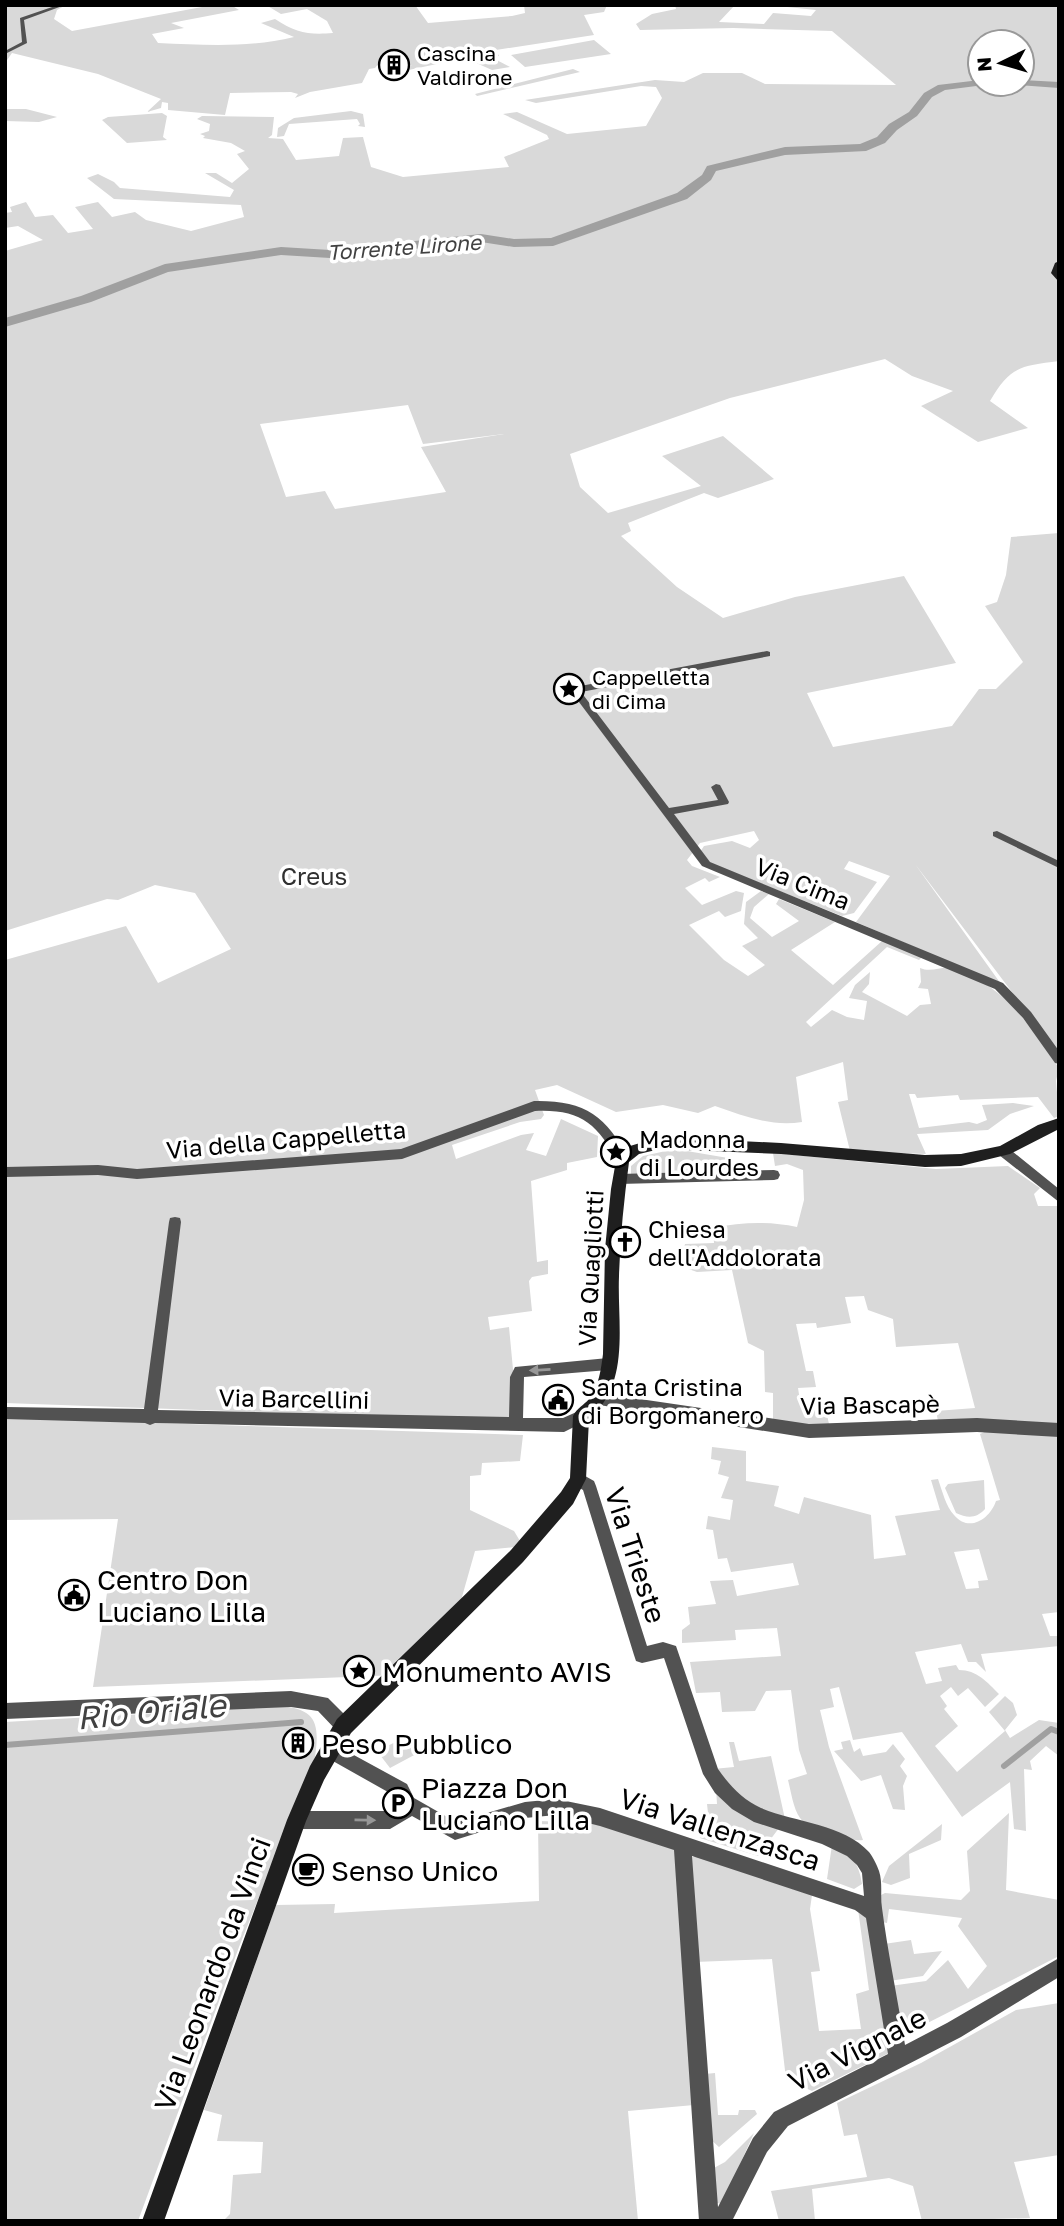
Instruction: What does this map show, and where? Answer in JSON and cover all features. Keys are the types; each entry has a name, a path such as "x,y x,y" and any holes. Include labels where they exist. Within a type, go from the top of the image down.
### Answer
{"street":[{"path":"5,53 20,48 26,38 22,19 63,5"},
{"path":"1059,263 1055,273 1059,280"},
{"name":"Via Cima","path":"767,654 575,690 697,856 722,873 999,986 1027,1015 1059,1060"},
{"path":"666,812 724,802 716,787"},
{"path":"997,834 1059,865"},
{"name":"Via della Cappelletta","path":"5,1172 98,1170 137,1174 402,1154 534,1106 553,1104 578,1111 598,1122 610,1133 622,1159"},
{"name":"Via Quagliotti","path":"599,1399 614,1342 611,1289 619,1179 622,1159 635,1150 660,1143 931,1161 973,1158 1003,1151 1045,1126 1059,1123"},
{"path":"1003,1151 1059,1197"},
{"path":"619,1179 774,1175"},
{"path":"150,1418 175,1222"},
{"path":"516,1424 517,1377 520,1371 608,1364"},
{"path":"297,1820 390,1820 402,1815 408,1804 401,1790 330,1750 344,1726 517,1556 567,1498 578,1479 581,1416 599,1399"},
{"name":"Via Bascapè","path":"599,1399 810,1431 976,1424 1059,1430"},
{"name":"Via Barcellini","path":"5,1413 564,1425 581,1416"},
{"name":"Via Trieste","path":"578,1479 589,1486 642,1655 663,1650 670,1652 711,1774 721,1790 759,1815 848,1845 861,1856 871,1871 874,1913"},
{"path":"5,1711 291,1699 322,1704 344,1726"},
{"name":"Via Leonardo da Vinci","path":"153,2221 297,1820 330,1750"},
{"name":"Via Vallenzasca","path":"408,1804 455,1831 525,1810 556,1807 600,1817 860,1903 874,1913"},
{"path":"682,1844 709,2221"},
{"path":"874,1913 898,2059"},
{"name":"Via Vignale","path":"721,2221 760,2145 781,2119 954,2030 1059,1966"}],"green space":[{"path":"7,5 66,5 57,10 54,19 72,31 213,5 231,5 239,10 171,23 184,28 152,34 158,43 210,45 261,43 294,37 261,23 275,19 303,32 333,33 327,21 307,9 281,14 266,5 415,5 428,23 512,16 525,13 524,5 607,5 604,12 584,15 594,35 496,50 499,56 491,57 510,67 492,70 465,58 404,71 402,69 412,65 405,64 408,59 390,58 388,63 379,63 375,68 369,69 362,83 310,92 295,98 298,94 291,92 230,93 225,115 168,110 168,103 162,102 161,108 147,112 161,99 98,74 12,53 5,63"},
{"name":"Creus","path":"675,5 735,5 719,22 764,24 773,13 811,16 816,10 768,5 1059,5 1059,361 1035,364 1011,374 990,401 1028,428 978,442 921,406 953,391 912,376 885,359 730,398 570,454 580,487 608,513 701,486 662,456 723,436 774,479 718,498 704,493 628,523 631,531 621,536 677,587 723,618 795,597 904,576 956,663 807,693 833,747 952,726 979,689 996,689 1023,662 985,606 997,602 1006,575 1011,537 1059,533 1059,1054 915,864 1001,984 856,922 890,876 849,861 844,869 877,882 854,913 842,916 710,863 700,852 704,846 732,841 750,848 759,840 754,831 700,843 687,860 692,866 720,877 709,882 705,878 685,888 702,905 736,891 744,893 741,911 725,917 719,911 689,925 724,960 748,976 765,965 742,946 758,938 744,924 746,902 761,891 769,894 754,907 750,918 772,937 799,921 776,904 779,899 835,922 791,950 833,985 882,941 922,957 919,960 887,947 806,1022 811,1027 832,1010 847,1017 864,1020 867,1001 849,998 855,985 870,972 869,984 862,992 907,1016 920,1005 931,1004 928,989 918,988 921,982 920,968 950,968 986,984 1014,1008 1059,1068 1056,1081 1059,1116 1054,1118 1038,1097 960,1100 958,1095 917,1098 915,1094 909,1094 919,1128 969,1122 977,1124 987,1120 982,1105 1013,1103 1034,1106 1010,1114 988,1130 917,1134 926,1154 850,1151 838,1102 848,1100 843,1062 796,1077 802,1122 791,1123 758,1120 715,1106 698,1113 663,1105 616,1112 557,1085 535,1090 544,1115 541,1119 520,1122 452,1145 456,1159 521,1135 534,1133 526,1150 546,1156 561,1119 598,1136 597,1157 567,1163 567,1170 531,1181 537,1262 548,1260 548,1274 532,1277 529,1281 532,1311 488,1317 490,1330 509,1327 514,1380 512,1421 5,1403 5,960 126,926 158,983 231,949 195,893 155,885 118,900 107,899 5,931 5,251 43,240 18,226 5,228 5,213 12,212 10,207 26,202 35,217 53,215 68,233 93,229 75,207 98,202 112,217 135,212 146,220 191,231 244,217 241,205 114,199 87,178 98,174 120,188 230,197 234,190 205,173 216,173 232,183 249,169 237,154 245,151 231,143 203,138 205,136 200,134 209,131 210,124 197,119 202,116 274,117 272,135 268,138 283,139 296,160 339,156 343,138 363,137 371,167 403,177 509,167 504,157 549,139 547,135 503,114 517,112 567,134 646,126 662,98 656,87 641,86 536,103 525,100 655,80 684,82 703,73 742,73 765,84 896,85 832,31 733,28 640,30 636,24 652,14 676,9","holes":["408,405 423,444 504,434 421,447 446,492 335,509 325,491 286,497 260,424"]},
{"path":"594,40 611,54 525,67 511,55"},
{"path":"573,69 580,72 477,96 475,94"},
{"path":"5,109 26,109 57,117 39,122 5,121"},
{"path":"351,111 363,114 365,127 358,126 360,124 357,119 289,124 284,136 277,137 278,128 294,118"},
{"path":"162,113 167,116 163,137 167,140 127,143 102,120 108,117"},
{"path":"675,1149 728,1158 728,1169 631,1175 631,1166 643,1156"},
{"path":"773,1153 936,1169 1008,1166 1040,1188 1034,1194 1038,1206 1059,1206 1059,1424 938,1421 936,1411 975,1408 958,1343 896,1347 893,1319 868,1310 864,1296 845,1297 851,1323 817,1328 816,1323 796,1324 806,1371 813,1371 816,1387 798,1388 801,1407 825,1406 829,1424 773,1426 773,1393 765,1392 764,1351 748,1343 732,1270 697,1272 680,1266 685,1244 714,1243 713,1228 755,1223 797,1227 804,1200 803,1170 787,1164 775,1166"},
{"path":"5,1418 523,1435 520,1461 482,1463 481,1475 470,1476 470,1510 514,1531 520,1541 515,1547 475,1551 458,1611 397,1675 93,1687 118,1519 5,1520"},
{"path":"989,1430 1059,1436 1059,1612 1042,1614 1050,1636 1059,1636 1059,1646 981,1654 986,1672 976,1662 968,1662 961,1644 915,1652 926,1684 942,1681 938,1668 956,1665 959,1670 971,1672 981,1678 999,1694 985,1707 968,1688 958,1696 951,1687 940,1696 947,1706 944,1709 958,1726 935,1746 957,1772 1005,1731 989,1712 1005,1696 1013,1703 1017,1715 1005,1730 1010,1738 1039,1720 1059,1723 1059,1756 1046,1746 1030,1761 1032,1770 1024,1769 1026,1831 1014,1829 1010,1782 962,1817 902,1732 853,1740 839,1687 830,1689 834,1707 820,1710 829,1747 863,1840 820,1831 800,1818 788,1780 807,1774 799,1750 791,1690 766,1691 755,1711 722,1712 720,1692 696,1693 690,1662 781,1656 777,1628 735,1630 736,1640 682,1643 682,1630 690,1624 688,1607 716,1604 710,1581 733,1580 737,1596 799,1585 793,1563 731,1572 727,1558 718,1559 713,1530 706,1529 708,1516 730,1520 733,1500 721,1498 729,1477 718,1474 721,1461 711,1459 712,1447 746,1451 746,1481 779,1486 774,1506 799,1514 804,1497 871,1515 874,1559 906,1555 895,1516 940,1510 931,1480 938,1479 949,1508 960,1520 966,1523 978,1522 989,1513 996,1501 1000,1500 980,1434","holes":["979,1549 988,1580 978,1581 979,1588 966,1589 954,1552"]},
{"path":"984,1480 985,1509 971,1517 956,1513 945,1488 948,1484"},
{"path":"280,1706 301,1710 313,1720 317,1735 315,1757 239,1947 138,2221 5,2221 5,1722"},
{"path":"410,1735 418,1753 390,1768 377,1751"},
{"path":"850,1740 854,1752 860,1748 863,1756 886,1752 893,1744 905,1759 900,1766 907,1776 903,1786 905,1810 893,1809 881,1775 861,1781 834,1751 843,1749 841,1742"},
{"path":"729,1742 734,1742 739,1761 771,1756 785,1819 749,1805 713,1769 734,1767"},
{"path":"716,1788 779,1828 758,1856 700,1838 699,1832 718,1834 709,1822 707,1804 717,1804"},
{"path":"1009,1813 1006,1890 1059,1900 1059,1956 900,2037 890,1986 926,1981 948,1960 968,1989 987,1966 958,1926 962,1918 889,1909 887,1923 882,1922 875,1898 885,1893 961,1900 970,1891 967,1851"},
{"path":"538,1821 599,1823 678,1850 694,2105 628,2111 638,2221 223,2221 230,2214 233,2175 261,2173 263,2142 217,2141 222,2115 204,2110 276,1905 335,1904 334,1913 539,1901"},
{"path":"942,1824 941,1840 909,1854 910,1878 891,1885 882,1882 889,1866"},
{"path":"832,1845 853,1859 862,1884 854,1889 827,1879"},
{"path":"691,1857 703,1857 812,1895 810,1909 820,1971 811,1972 819,2031 861,2029 856,1994 869,1990 858,1909 869,1913 891,2052 812,2091 786,2079 772,1959 695,1962"},
{"path":"911,1940 914,1954 942,1951 923,1976 889,1981 884,1944"},
{"path":"1059,2003 1059,2155 1014,2162 1030,2218 922,2221 913,2186 889,2178 812,2189 815,2221 779,2221 771,2191 867,2177 857,2134 844,2136 837,2103 921,2063 1016,2010"},
{"path":"715,2073 718,2115 738,2115 739,2110 755,2110 757,2114 719,2147 709,2138 705,2074"},
{"path":"754,2133 722,2204 713,2202 712,2169 725,2162"}],"waterway":[{"name":"Torrente Lirone","path":"5,323 86,299 165,268 281,251 330,254 481,238 514,243 553,242 682,196 707,177 711,169 743,159 785,151 862,148 881,140 893,127 913,114 928,95 942,87 966,84"},
{"name":"Torrente Lirone","path":"1036,84 1059,85"},
{"name":"Rio Oriale","path":"5,1745 301,1722"},
{"name":"Rio Oriale","path":"1004,1766 1051,1729 1059,1732"}],"place":[{"name":"Cascina Valdirone","path":"394,65"},
{"name":"Cappelletta di Cima","path":"569,689"},
{"name":"Madonna di Lourdes","path":"616,1152"},
{"name":"Chiesa dell'Addolorata","path":"625,1242"},
{"name":"Santa Cristina di Borgomanero","path":"558,1400"},
{"name":"Centro Don Luciano Lilla","path":"74,1595"},
{"name":"Monumento AVIS","path":"359,1671"},
{"name":"Peso Pubblico","path":"298,1743"},
{"name":"Piazza Don Luciano Lilla","path":"398,1803"},
{"name":"Senso Unico","path":"308,1870"}]}
